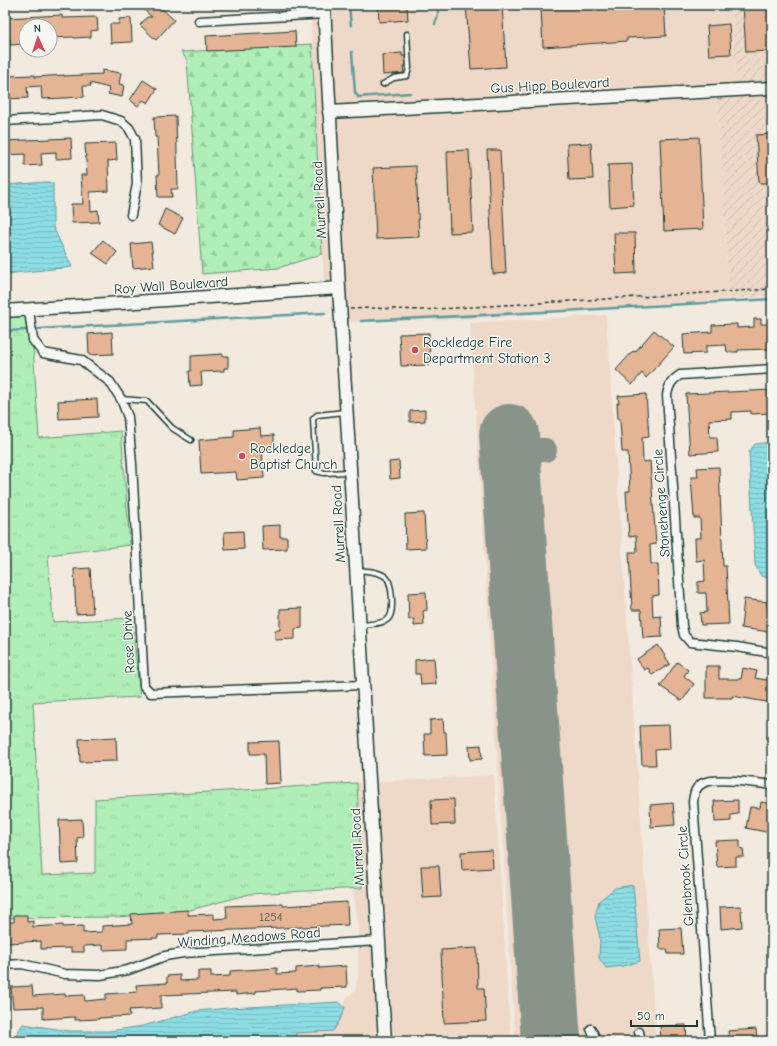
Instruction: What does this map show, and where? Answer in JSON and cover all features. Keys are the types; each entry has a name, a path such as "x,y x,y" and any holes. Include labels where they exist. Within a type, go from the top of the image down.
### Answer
{"street":[{"path":"199,21 324,9"},
{"name":"Murrell Road","path":"324,9 346,412 385,1041"},
{"name":"Gus Hipp Boulevard","path":"329,112 772,88"},
{"path":"5,121 102,115 121,121 129,128 135,139 138,184 131,215"},
{"name":"Roy Wall Boulevard","path":"5,311 339,288"},
{"name":"Rose Drive","path":"29,310 33,340 43,353 81,360 110,382 121,400 128,417 132,464 144,686 151,693 363,684"},
{"name":"Stonehenge Circle","path":"772,369 680,376 672,380 668,386 667,395 682,626 684,635 690,642 737,647 772,653"},
{"name":"Glenbrook Circle","path":"710,1041 693,802 694,793 698,787 711,781 738,781 772,785"},
{"name":"Winding Meadows Road","path":"5,965 22,964 66,974 100,974 128,970 165,956 183,953 378,941"},
{"path":"591,1029 597,1041"},
{"path":"639,1032 641,1041"}],"lane":[{"path":"383,84 394,78 407,76 409,68 408,34"},
{"path":"121,400 147,401 172,428 191,440"},
{"path":"346,412 317,415 313,419 316,471 324,473 350,472"},
{"path":"356,570 370,571 386,577 390,582 392,604 389,618 383,622 359,626"}],"path":[{"path":"340,310 370,308 421,310 772,289"}],"shaded area":[{"path":"329,5 732,5 735,84 333,107"},
{"path":"732,5 772,5 772,82 735,84"},
{"path":"321,19 334,283 324,284 311,20"},
{"path":"772,93 772,296 729,299 717,96"},
{"path":"717,96 729,299 468,319 346,322 334,117"},
{"path":"606,315 656,1041 515,1041 470,323"},
{"path":"494,775 511,1041 389,1041 373,782"},
{"path":"357,783 364,783 380,1041 296,1041 296,1033 336,1026 344,1010 346,998 355,991 358,975 358,924 353,889 362,888"}],"green space":[{"path":"312,44 322,254 278,268 202,274 187,60 181,52"},
{"path":"31,315 39,438 121,431 130,545 48,555 53,622 132,618 140,697 33,702 42,875 95,873 95,799 357,783 362,888 249,894 183,912 117,917 5,918 5,316"}],"water":[{"path":"48,182 53,183 53,227 72,267 5,274 5,185"},
{"path":"772,442 772,579 761,576 755,565 749,452 755,444"},
{"path":"633,885 640,961 624,966 606,968 599,958 600,938 595,917 599,901 615,888"},
{"path":"339,1002 345,1007 333,1031 296,1033 296,1041 17,1041 17,1033 23,1024 70,1031 109,1031 143,1026 197,1011"}],"building":[{"path":"149,5 158,5 174,20 156,40 140,25 147,17 152,17 144,10"},
{"path":"378,5 407,5 408,20 379,22"},
{"path":"466,5 502,5 506,67 471,69"},
{"path":"593,5 664,5 666,36 627,38 627,41 543,47 541,9"},
{"path":"743,5 771,5 772,51 746,52"},
{"path":"62,15 62,18 97,17 98,30 91,31 91,37 58,38 58,18 18,18 18,44 10,45 10,39 7,39 5,18"},
{"path":"131,18 132,42 111,43 110,24 119,24 119,19"},
{"path":"729,24 731,54 709,55 707,26"},
{"path":"295,31 296,47 207,51 206,36"},
{"path":"402,53 402,56 405,56 405,66 403,66 404,73 383,75 382,55"},
{"path":"102,70 121,73 119,84 124,85 122,97 108,94 109,88 90,83 91,86 83,86 84,97 42,99 41,86 27,87 28,98 5,99 5,76 35,75 35,77 102,74"},
{"path":"143,80 157,89 148,103 143,100 138,106 130,100"},
{"path":"176,116 178,189 171,189 172,197 158,197 157,175 159,175 157,137 155,137 154,117"},
{"path":"772,134 772,183 759,183 756,135"},
{"path":"699,137 703,229 664,231 660,139"},
{"path":"71,138 72,158 56,159 56,152 41,153 42,165 25,166 25,154 5,155 5,141"},
{"path":"116,143 117,160 108,161 109,191 90,192 91,211 98,210 99,222 72,223 71,204 83,204 81,175 87,175 85,144"},
{"path":"591,143 593,179 569,180 567,144"},
{"path":"469,150 473,232 450,233 447,151"},
{"path":"487,150 500,150 506,273 493,274"},
{"path":"632,164 634,205 610,207 608,165"},
{"path":"416,166 419,237 376,239 373,168"},
{"path":"165,209 183,218 175,234 158,225"},
{"path":"614,233 635,233 636,273 616,274"},
{"path":"103,240 117,252 108,264 92,253"},
{"path":"151,242 154,266 133,268 131,244"},
{"path":"754,319 761,319 761,324 768,324 769,349 738,350 738,352 727,352 726,345 706,346 706,353 684,354 683,334 712,332 712,325 737,324 737,328 754,327"},
{"path":"654,330 674,347 646,378 642,373 632,385 616,370 633,351 635,352"},
{"path":"112,332 113,354 89,355 88,334"},
{"name":"Rockledge Fire Department Station 3","path":"429,333 430,365 401,366 399,334"},
{"path":"223,354 223,356 228,356 228,368 224,368 224,371 201,372 202,385 190,386 189,371 191,371 191,356"},
{"path":"772,390 772,413 751,414 751,411 732,412 732,419 709,420 710,437 717,437 718,452 690,454 686,394"},
{"path":"646,394 649,437 642,438 643,462 650,461 656,544 650,545 651,564 658,564 659,595 652,596 653,617 661,616 662,637 643,638 641,610 632,610 629,552 637,552 636,536 629,537 626,491 630,491 628,452 622,452 620,419 618,419 617,403 619,403 618,396"},
{"path":"97,399 98,417 59,419 58,401"},
{"path":"425,410 425,421 410,422 410,411"},
{"path":"260,428 261,436 274,435 274,448 262,449 264,478 237,480 236,472 201,474 199,440 234,437 234,430"},
{"path":"399,461 400,478 390,479 389,462"},
{"path":"719,467 723,566 726,566 729,624 701,625 700,613 707,612 706,593 698,593 698,582 705,581 704,560 696,561 695,538 701,538 700,518 694,518 691,477 698,477 697,468"},
{"path":"424,513 426,548 406,549 405,514"},
{"path":"280,525 280,537 287,537 287,549 263,550 262,526"},
{"path":"243,531 244,549 225,550 224,532"},
{"path":"90,568 93,613 76,614 74,569"},
{"path":"426,592 427,610 423,611 424,625 414,626 414,619 409,620 408,593"},
{"path":"744,599 767,602 767,607 772,608 770,632 741,628"},
{"path":"302,608 302,628 295,629 295,639 275,640 275,630 280,630 280,609"},
{"path":"658,645 670,664 652,675 648,668 644,670 637,659"},
{"path":"434,658 436,684 421,685 420,674 415,674 415,660"},
{"path":"677,662 688,670 684,676 694,684 682,701 660,686"},
{"path":"706,666 719,666 719,679 741,679 743,668 757,671 755,678 772,681 772,703 732,696 732,698 706,698"},
{"path":"443,719 444,732 446,732 447,755 425,756 424,734 430,734 430,720"},
{"path":"669,725 670,749 655,750 656,765 642,765 640,726"},
{"path":"116,737 117,761 80,762 79,739"},
{"path":"279,741 281,783 265,784 264,754 250,754 250,742"},
{"path":"481,745 482,759 470,760 469,746"},
{"path":"454,799 455,824 432,825 431,800"},
{"path":"738,800 738,814 731,815 731,821 715,822 714,801"},
{"path":"761,802 772,804 771,833 746,828 750,807 760,808"},
{"path":"673,803 675,825 651,827 650,805"},
{"path":"82,819 83,837 77,838 78,863 61,864 59,820"},
{"path":"740,840 740,848 743,849 744,857 736,857 736,866 717,867 715,841"},
{"path":"492,850 493,868 462,870 461,852"},
{"path":"421,866 439,866 441,897 423,898"},
{"path":"347,902 348,925 189,932 189,934 158,935 158,938 127,939 127,949 103,950 103,945 84,946 84,952 71,952 71,948 41,949 41,941 8,943 7,922 14,922 14,915 27,915 27,922 33,921 33,927 63,925 63,927 83,926 83,933 102,932 102,926 132,924 131,914 188,910 188,915 214,914 214,919 227,918 226,906 283,904 283,906"},
{"path":"741,906 742,927 721,929 720,907"},
{"path":"681,928 683,954 668,954 667,949 660,949 659,929"},
{"path":"477,948 478,988 484,988 486,1021 444,1023 441,950"},
{"path":"319,966 319,968 346,966 347,987 297,991 297,988 256,991 256,993 236,995 236,992 161,995 161,1008 129,1010 130,1016 99,1019 75,1020 75,1017 43,1019 43,1007 13,1008 11,987 32,986 33,996 65,994 65,996 84,995 85,1001 106,999 106,994 137,992 136,985 167,983 167,976 180,975 180,981 198,980 198,971 211,971 211,977 230,976 230,971 277,968 277,974 296,973 296,968"},
{"path":"686,1025 687,1041 661,1040 660,1026"},
{"path":"756,1029 757,1041 729,1041 728,1031"}],"waterway":[{"path":"349,5 351,26"},
{"path":"435,24 438,15 438,5"},
{"path":"352,52 355,92 358,97 410,93"},
{"path":"361,321 772,299"},
{"path":"38,329 325,313"},
{"path":"5,331 26,330"}],"taxiway":[{"path":"510,449 545,450"}],"runway":[{"path":"509,434 551,1041"}],"place":[{"name":"Rockledge Fire Department Station 3","path":"415,350"},
{"name":"Rockledge Baptist Church","path":"242,456"}]}
